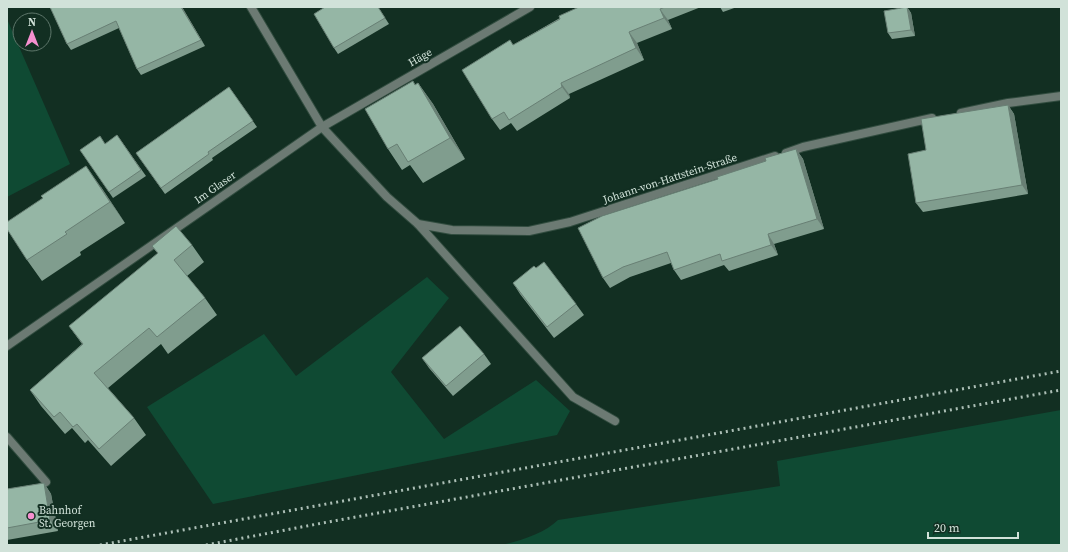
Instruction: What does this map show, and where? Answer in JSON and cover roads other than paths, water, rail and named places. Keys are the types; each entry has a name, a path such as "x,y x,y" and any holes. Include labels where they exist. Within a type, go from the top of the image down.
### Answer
{"street":[{"path":"251,7 322,127 387,197 418,224 573,398 615,421"},
{"name":"Häge","path":"322,127 530,7"},
{"path":"954,114 1008,103 1061,96"},
{"name":"Johann-von-Hattstein-Straße","path":"418,224 452,230 529,231 570,222 803,147 938,117"},
{"name":"Im Glaser","path":"7,346 322,127"},
{"path":"7,437 46,482"}],"railway":[{"path":"100,545 1061,371"},
{"path":"206,545 1061,390"}],"place":[{"name":"Bahnhof St. Georgen","path":"31,516"}]}
